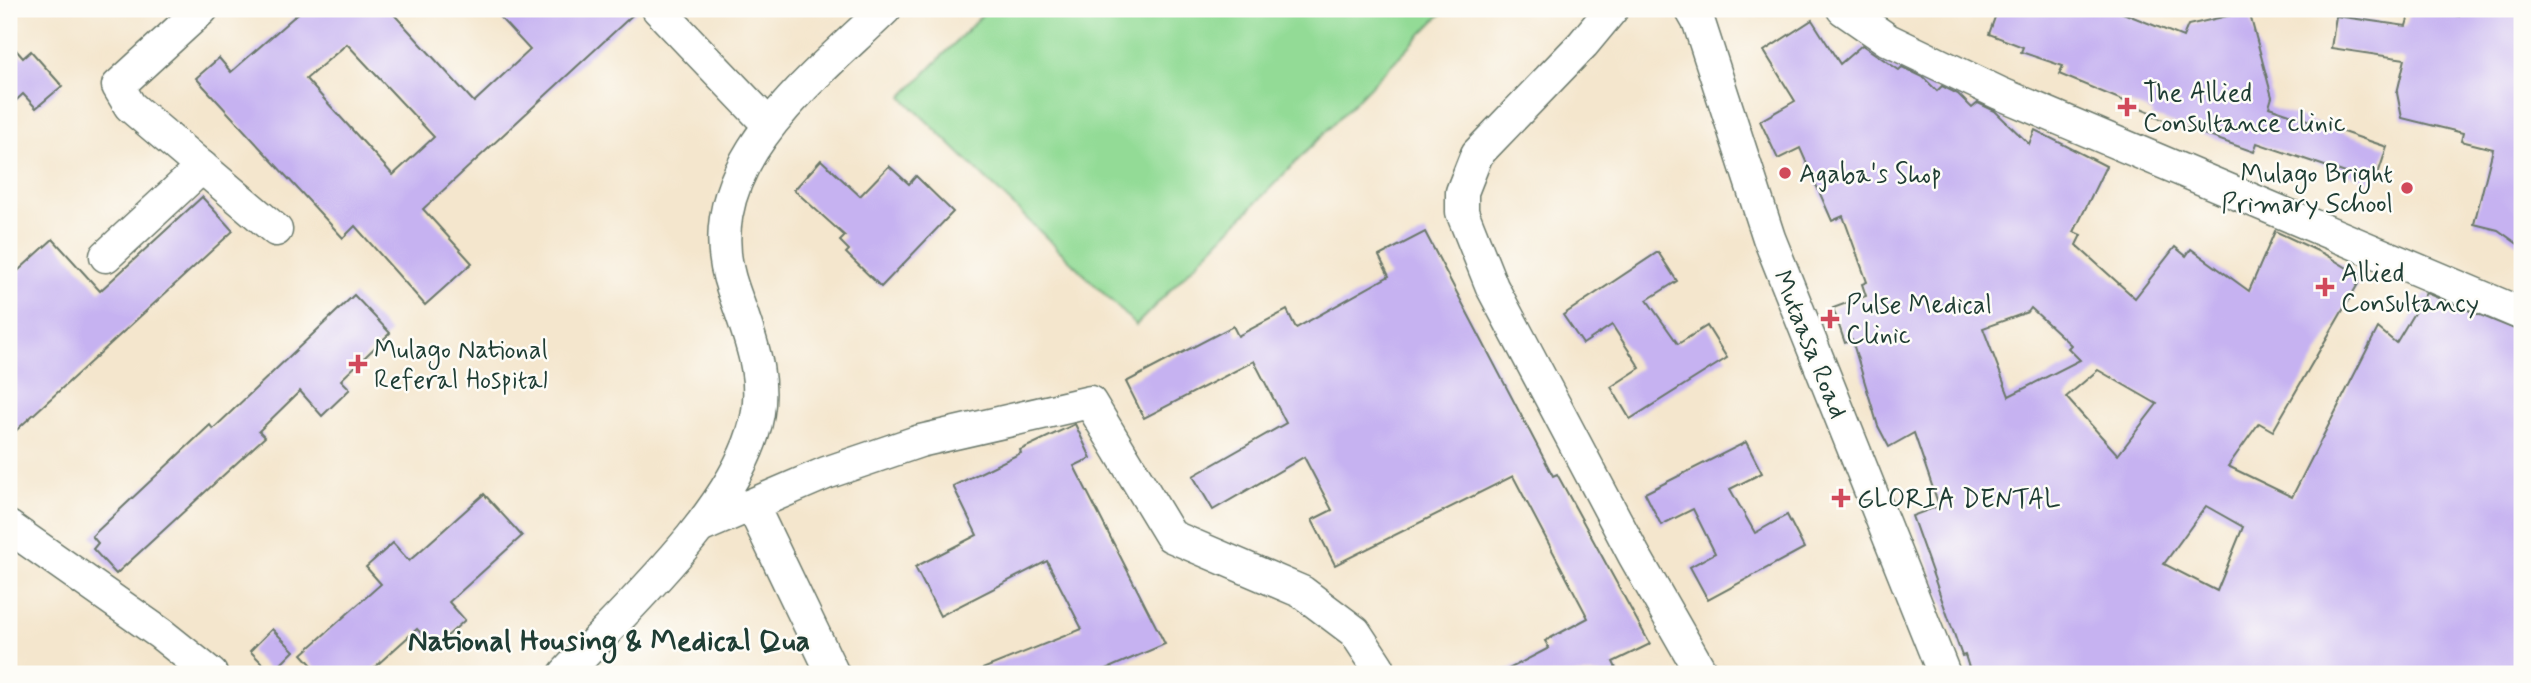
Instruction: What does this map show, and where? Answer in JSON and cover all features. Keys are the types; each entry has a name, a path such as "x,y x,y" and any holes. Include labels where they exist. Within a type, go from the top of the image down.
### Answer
{"street":[{"path":"202,9 118,86 130,106 275,230"},
{"path":"658,9 768,124"},
{"path":"565,674 700,527 742,464 754,431 760,401 760,367 731,283 725,238 735,183 743,162 768,124 885,9"},
{"path":"1612,9 1583,44 1477,154 1462,192 1462,212 1492,287 1634,555 1702,674"},
{"name":"Mutaasa Road","path":"1691,9 1699,23 1769,239 1944,674"},
{"path":"1843,9 1888,40 2000,93 2522,314"},
{"path":"106,256 202,167"},
{"path":"700,527 826,474 920,441 1090,402 1171,536 1302,592 1355,632 1378,667"},
{"path":"752,505 834,674"},
{"path":"9,527 161,634 211,674"}],"green space":[{"path":"988,9 1446,9 1136,325 902,97"}],"building":[{"path":"303,9 389,9 474,102 530,50 492,9 639,9 423,209 472,263 425,305 355,226 343,238 196,78 219,58 231,72","holes":["347,44 434,137 393,175 306,79"]},
{"path":"1998,9 2113,9 2183,37 2188,25 2249,11 2272,97 2269,107 2387,147 2375,183 2257,143 2254,152 2152,116 2153,113 2059,74 2063,66 2021,52 2023,47 1989,34"},
{"path":"2411,9 2431,9 2459,16 2460,9 2522,9 2522,247 2498,230 2474,224 2493,149 2461,141 2463,133 2402,118 2397,93 2405,59 2331,48 2336,16 2406,26"},
{"path":"1812,20 1840,64 1862,45 1899,70 1902,67 1923,77 1937,91 1942,86 1958,94 1972,108 1978,103 1995,111 2029,144 2035,130 2106,166 2074,232 2081,235 2076,245 2135,298 2175,247 2186,256 2191,249 2249,291 2275,231 2324,254 2362,277 2273,431 2259,423 2228,466 2292,497 2378,328 2396,343 2426,293 2522,332 2522,674 1971,674 1965,655 1962,656 1912,516 1939,506 1914,433 1889,447 1878,426 1852,340 1845,343 1833,308 1866,296 1862,284 1867,282 1843,216 1832,221 1800,148 1778,159 1760,121 1795,101 1764,51","holes":["2031,308 2071,345 2068,348 2080,360 2009,396 1983,328 2028,312","2098,370 2157,404 2118,455 2066,397","2206,506 2243,527 2217,591 2164,564"]},
{"path":"9,42 23,58 31,51 62,86 36,108 23,94 9,107"},
{"path":"821,160 860,196 889,166 909,184 916,176 953,212 881,287 846,253 849,250 840,241 845,236 794,190"},
{"path":"202,197 233,231 9,437 9,279 53,239 100,291"},
{"path":"1425,232 1553,476 1557,474 1650,644 1613,662 1619,674 1499,674 1549,648 1545,641 1588,618 1513,476 1335,565 1312,520 1332,510 1304,457 1213,510 1193,476 1286,423 1254,361 1144,418 1126,382 1233,326 1238,336 1287,310 1296,328 1389,276 1379,256"},
{"path":"1658,252 1677,281 1647,300 1678,344 1707,326 1727,358 1630,419 1611,387 1640,368 1612,325 1583,344 1563,315"},
{"path":"354,295 390,333 341,380 350,389 322,416 300,391 259,431 265,437 116,574 93,549 98,543 92,536 210,425 213,429"},
{"path":"1075,424 1091,458 1074,466 1165,644 1095,674 970,674 1082,629 1047,561 940,616 915,567 977,535 953,486"},
{"path":"1746,442 1762,473 1730,489 1755,533 1787,515 1804,548 1708,600 1690,567 1715,553 1693,509 1661,525 1645,493"},
{"path":"484,494 522,536 449,602 465,620 434,648 417,629 367,674 320,674 302,654 381,584 366,567 393,543 409,561"},
{"path":"272,629 294,651 272,673 250,651"}],"place":[{"name":"The Allied Consultance clinic","path":"2127,107"},
{"name":"Agaba's Shop","path":"1785,173"},
{"name":"Mulago Bright Primary School","path":"2407,188"},
{"name":"Allied Consultancy","path":"2325,287"},
{"name":"Pulse Medical Clinic","path":"1830,319"},
{"name":"Mulago National Referal Hospital","path":"358,364"},
{"name":"GLORIA DENTAL","path":"1841,498"}],"district":[{"name":"National Housing & Medical Qua","path":"609,640"}]}
